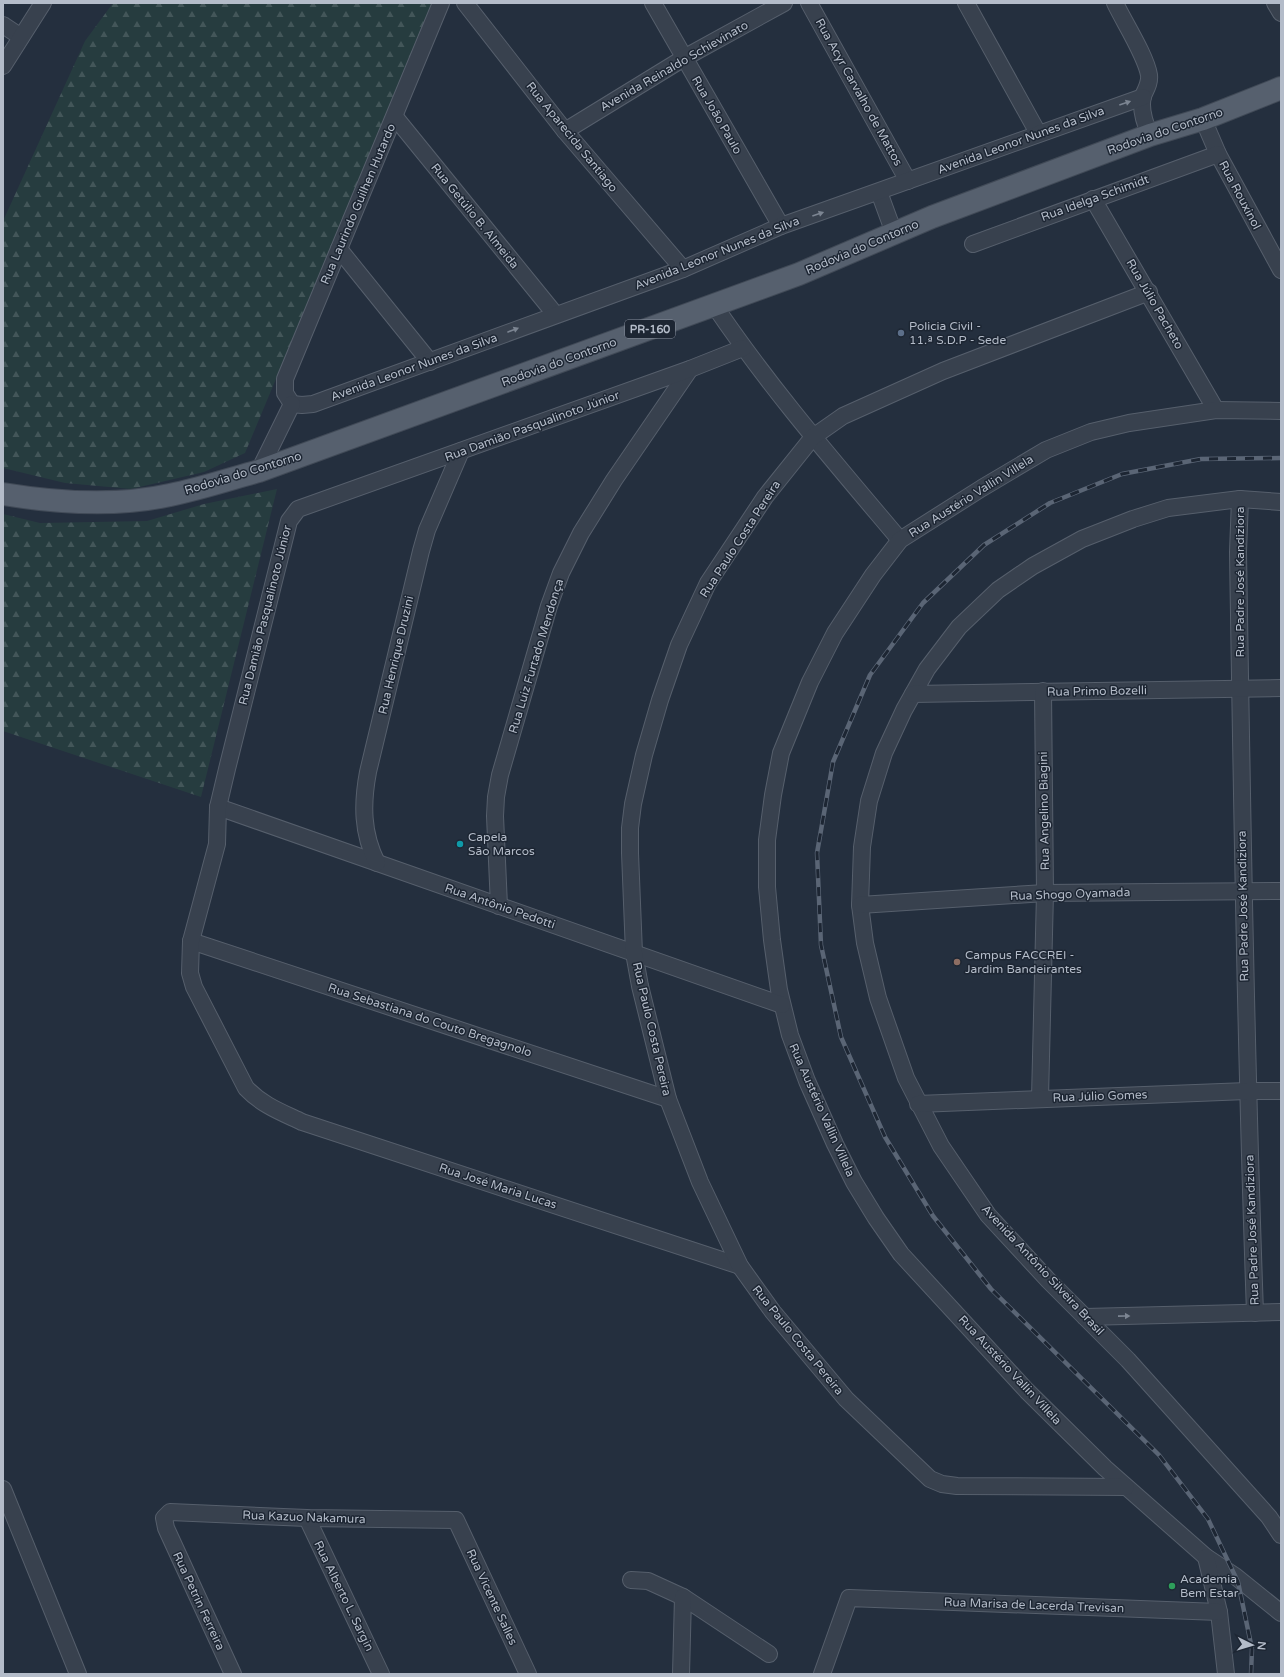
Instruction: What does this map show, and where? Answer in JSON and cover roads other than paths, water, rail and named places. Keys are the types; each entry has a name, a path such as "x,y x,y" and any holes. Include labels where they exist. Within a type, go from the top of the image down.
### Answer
{"main road":[{"name":"Rodovia do Contorno","path":"3,494 41,500 106,502 170,496 259,471 799,274 932,217 1150,134 1203,119 1281,88"}],"street":[{"path":"3,66 44,3"},
{"name":"Rua Laurindo Guilhen Hutardo","path":"292,404 284,393 286,379 338,249 395,117 441,3"},
{"name":"Rua Aparecida Santiago","path":"465,3 565,131 683,269"},
{"name":"Rua João Paulo","path":"653,3 781,226"},
{"name":"Avenida Reinaldo Schievinato","path":"565,131 684,58 784,3"},
{"name":"Rua Acyr Carvalho de Mattos","path":"809,3 908,181"},
{"path":"966,3 1038,133"},
{"path":"1115,3 1145,62 1149,76 1148,86 1143,97 1145,123 1150,134"},
{"path":"1276,3 1281,13"},
{"path":"3,25 21,37"},
{"name":"Avenida Leonor Nunes da Silva","path":"292,404 313,404 430,362 555,314 683,269 781,226 879,192 1038,133 1143,97"},
{"name":"Rua Getúlio B. Almeida","path":"395,117 555,314"},
{"name":"Rua Rouxinol","path":"1203,119 1218,154 1281,270"},
{"name":"Rua Idelga Schimidt","path":"973,244 1093,198 1218,154"},
{"path":"879,192 894,233"},
{"name":"Rua Júlio Pacheto","path":"1093,198 1149,292 1216,410"},
{"path":"338,249 430,362"},
{"name":"Rua Paulo Costa Pereira","path":"1126,1487 957,1486 942,1484 930,1479 846,1399 773,1312 740,1266 700,1182 668,1099 641,994 634,953 630,853 632,810 644,755 677,652 708,583 765,497 813,437 842,416 943,371 1149,292"},
{"path":"714,305 742,348 813,437 900,540"},
{"name":"Rua Damião Pasqualinoto Júnior","path":"258,1100 246,1088 238,1075 194,987 190,973 192,941 217,844 218,807 289,521 298,509 690,369 742,348"},
{"name":"Rua Luiz Furtado Mendonça","path":"499,906 496,797 500,775 561,573 581,533 614,480 690,369"},
{"path":"259,471 292,404"},
{"name":"Rua Austério Vallin Villela","path":"1281,411 1216,410 1129,423 1091,432 1046,450 975,492 900,540 873,575 835,633 807,688 782,753 772,795 767,840 767,887 772,940 782,1005 790,1035 834,1144 854,1182 876,1218 902,1254 1027,1391 1126,1487 1206,1557 1235,1576 1281,1613"},
{"name":"Rua Henrique Druzini","path":"377,863 370,848 364,814 364,796 368,772 427,530 461,452"},
{"name":"Avenida Antônio Silveira Brasil","path":"1281,502 1240,499 1168,508 1133,519 1082,539 1032,566 998,590 959,627 927,669 884,753 869,801 862,847 860,905 865,943 878,998 906,1078 918,1104 941,1146 988,1215 1128,1360 1275,1517 1281,1535"},
{"name":"Rua Padre José Kandiziora","path":"1240,499 1238,552 1243,891 1247,1091 1255,1313"},
{"name":"Rua Primo Bozelli","path":"913,694 1281,688"},
{"name":"Rua Angelino Biagini","path":"1040,1098 1045,893 1043,691"},
{"name":"Rua Antônio Pedotti","path":"218,807 782,1005"},
{"name":"Rua Shogo Oyamada","path":"860,905 1045,893 1281,891"},
{"name":"Rua Sebastiana do Couto Bregagnolo","path":"192,941 668,1099"},
{"name":"Rua Júlio Gomes","path":"918,1104 1247,1091 1281,1092"},
{"name":"Rua José Maria Lucas","path":"258,1100 302,1122 740,1266"},
{"path":"1085,1317 1281,1312"},
{"path":"3,1489 78,1674"},
{"name":"Rua Kazuo Nakamura","path":"166,1528 164,1518 170,1512 306,1518 456,1520"},
{"name":"Rua Alberto L. Sargin","path":"306,1518 381,1674"},
{"name":"Rua Vicente Salles","path":"456,1520 528,1674"},
{"name":"Rua Petrin Ferreira","path":"166,1528 233,1674"},
{"path":"1206,1557 1219,1612 1226,1674"},
{"path":"631,1580 648,1582 683,1597 769,1654"},
{"path":"680,1674 683,1597"},
{"name":"Rua Marisa de Lacerda Trevisan","path":"822,1674 849,1598 1219,1612"}],"railway":[{"path":"1251,1674 1252,1649 1238,1582 1208,1519 1159,1455 991,1289 933,1216 885,1137 841,1037 821,945 817,853 833,762 870,675 923,603 984,545 1050,503 1122,474 1201,459 1281,458"}],"place":[{"name":"Policia Civil - 11.ª S.D.P - Sede","path":"901,333"},
{"name":"Capela São Marcos","path":"460,844"},
{"name":"Campus FACCREI - Jardim Bandeirantes","path":"957,962"},
{"name":"Academia Bem Estar","path":"1172,1586"}]}
